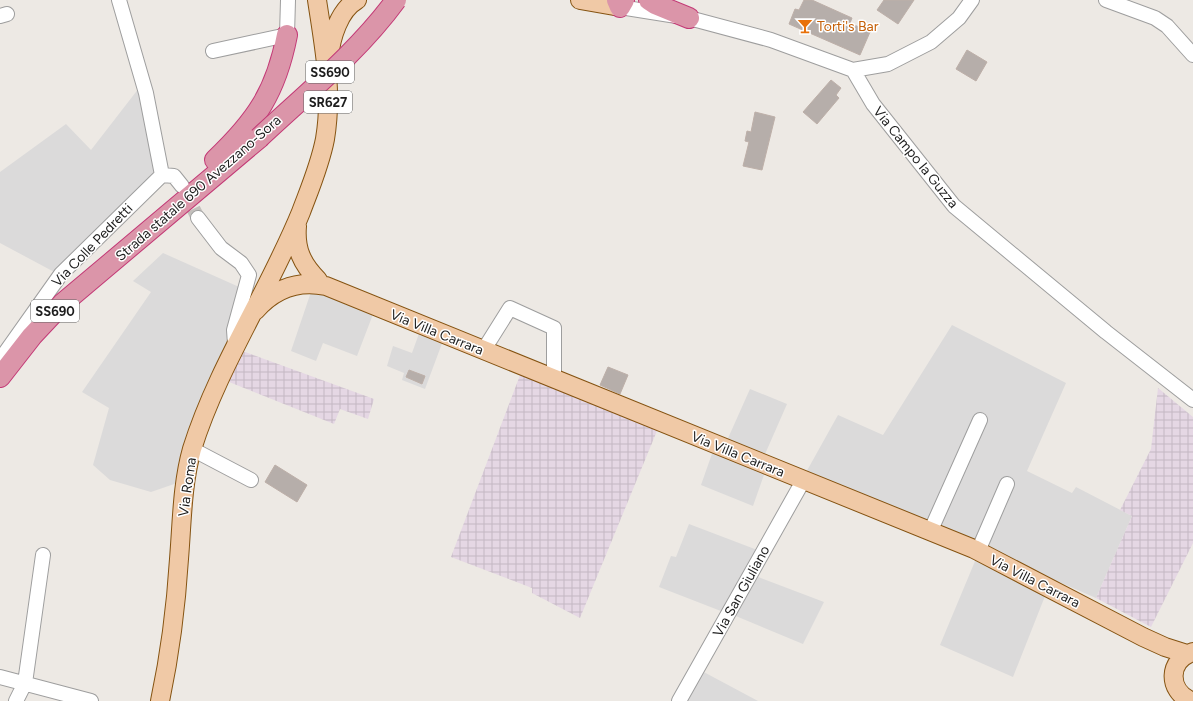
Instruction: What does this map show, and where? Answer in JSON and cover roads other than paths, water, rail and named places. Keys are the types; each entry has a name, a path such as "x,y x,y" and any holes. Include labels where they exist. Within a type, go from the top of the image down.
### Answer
{"highway":[{"name":"Strada statale 690 Avezzano-Sora","path":"0,377 32,336 62,304 259,138 328,74 381,20 396,0"},
{"path":"649,0 689,18"},
{"path":"120,255 140,229 217,158 254,117 265,101 278,76 287,35"}],"main road":[{"name":"SR627","path":"317,0 328,66"},
{"path":"328,66 332,39 341,17 347,8 357,0"},
{"path":"580,0 620,2"},
{"name":"Via Roma","path":"160,701 170,654 176,602 186,478 192,449 235,344 255,311 277,266 318,169 325,138 328,112 328,66"},
{"path":"255,311 265,300 284,288 316,283 298,254 296,243 297,221"},
{"name":"Via Villa Carrara","path":"277,266 299,269 316,283 978,551 1143,637 1165,647 1190,653"},
{"name":"Via Villa Carrara","path":"1143,637 1162,658 1173,674 1177,690 1182,697 1191,701"},
{"name":"Via Villa Carrara","path":"1173,674 1178,662 1190,653"}],"street":[{"path":"119,0 146,93 162,175 174,176 182,186"},
{"path":"213,51 287,35 288,0"},
{"path":"620,2 689,18 772,40 853,70 888,64 932,42 959,18 972,0"},
{"path":"1106,0 1155,18 1167,26 1193,55"},
{"name":"Via Campo la Guzza","path":"853,70 873,104 954,206 1106,332 1193,400"},
{"name":"Via Colle Pedretti","path":"0,360 61,274 162,175"},
{"path":"198,218 221,248 241,264 249,275 234,330 235,344"},
{"path":"483,351 510,308 554,328 554,379"},
{"path":"930,532 980,420"},
{"path":"192,449 251,480"},
{"name":"Via San Giuliano","path":"679,701 803,481"},
{"path":"978,551 1007,484"},
{"path":"16,701 25,683 43,555"},
{"path":"0,677 91,701"}],"tunnel":[{"path":"184,190 198,218"}],"place":[{"name":"Torti's Bar","path":"805,26"}]}
